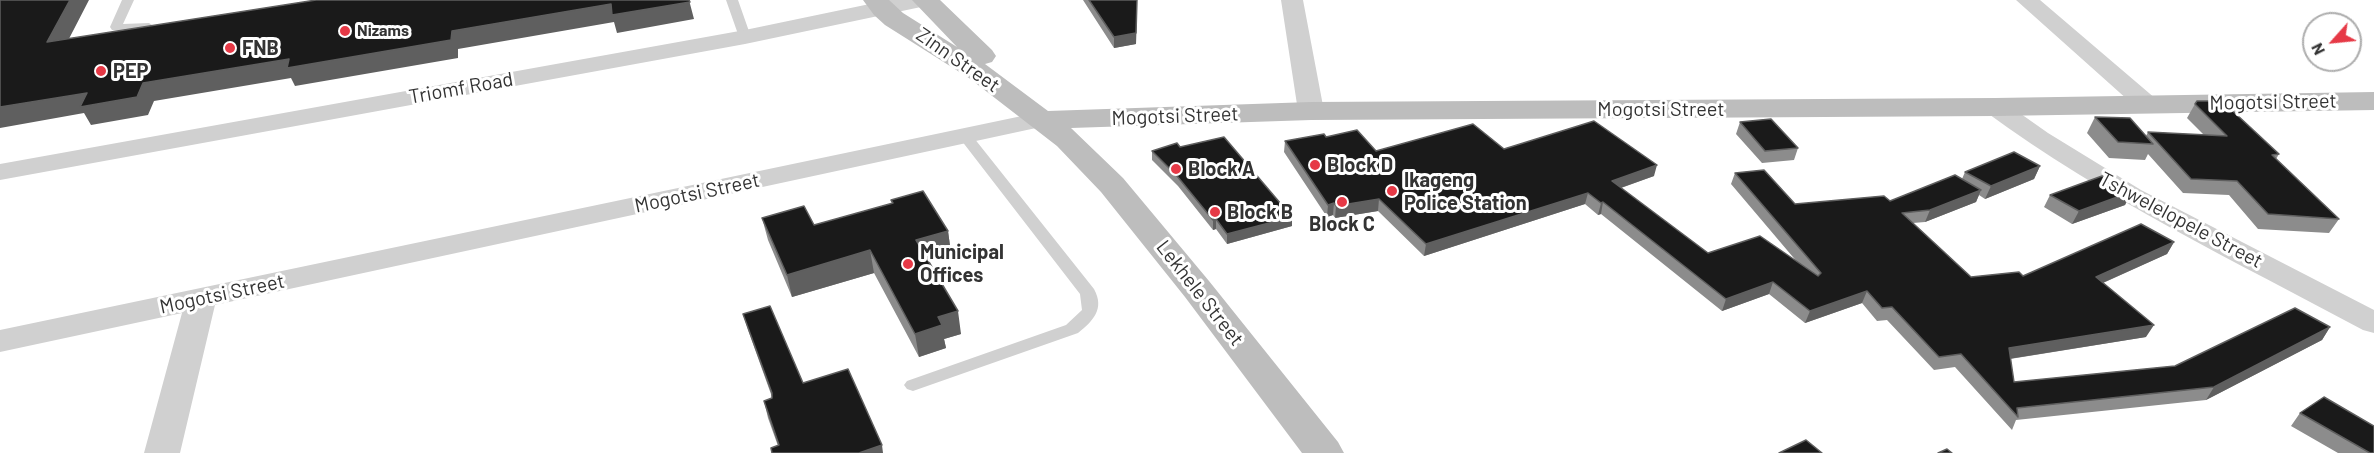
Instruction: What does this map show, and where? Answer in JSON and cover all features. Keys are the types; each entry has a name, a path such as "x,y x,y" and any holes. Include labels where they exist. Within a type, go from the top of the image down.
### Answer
{"street":[{"name":"Triomf Road","path":"0,172 745,37 879,5 923,0"},
{"name":"Zinn Street","path":"923,0 1055,127"},
{"path":"1292,0 1311,111"},
{"path":"2027,0 2147,104"},
{"name":"Zinn Street","path":"879,5 965,62 1055,127"},
{"name":"Mogotsi Street","path":"0,341 965,136 1055,127 1311,111 2374,101"},
{"name":"Tshwelelopele Street","path":"1995,106 2054,149 2139,199 2374,323"},
{"name":"Lekhele Street","path":"1055,127 1113,185 1324,453"},
{"path":"162,453 201,298"}],"lane":[{"path":"128,0 116,27 130,29 167,24"},
{"path":"732,0 745,37"},
{"path":"912,385 1072,329 1088,317 1092,305 1088,293 965,136"}],"building":[{"path":"0,0 70,0 47,42 316,0 689,0 690,2 612,15 611,4 452,31 451,40 287,68 289,59 143,83 137,97 80,107 87,93 0,107"},
{"path":"1089,0 1137,0 1136,33 1114,37"},
{"path":"2197,101 2222,101 2279,154 2272,155 2339,219 2268,214 2237,181 2191,179 2148,132 2227,136 2195,104"},
{"path":"2095,117 2130,118 2153,144 2118,142"},
{"path":"1771,119 1798,148 1765,151 1740,122"},
{"path":"1594,121 1657,165 1612,181 1708,253 1760,236 1818,276 1821,273 1735,173 1764,170 1795,204 1884,196 1890,201 1955,175 1981,190 1930,210 1902,213 1971,277 2019,272 2023,276 2141,224 2174,242 2096,277 2154,325 2009,348 2014,382 2175,366 2295,308 2330,327 2214,387 2017,408 2018,417 1961,354 1939,357 1892,307 1882,308 1867,291 1810,311 1773,282 1726,299 1603,202 1601,203 1588,193 1426,244 1379,199 1336,206 1334,203 1328,205 1285,141 1324,134 1326,137 1357,130 1376,151 1473,124 1504,149"},
{"path":"1224,137 1292,217 1227,234 1216,219 1213,220 1177,176 1152,151 1177,143 1180,147"},
{"path":"2014,152 2040,166 1991,186 1965,172"},
{"path":"2102,176 2131,192 2079,211 2050,195"},
{"path":"923,191 948,231 916,240 958,311 938,317 942,325 915,334 870,250 787,275 762,218 804,206 814,225 893,203 891,200"},
{"path":"770,306 803,383 848,369 882,445 859,453 772,453 771,448 779,445 764,401 772,398 772,393 743,314"},
{"path":"2324,397 2374,426 2374,453 2370,453 2300,413"},
{"path":"1806,440 1822,453 1779,453"},
{"path":"1947,449 1952,453 1938,453"}],"place":[{"name":"Nizams","path":"345,31"},
{"name":"FNB","path":"230,48"},
{"name":"PEP","path":"101,71"},
{"name":"Block D","path":"1315,165"},
{"name":"Block A","path":"1176,169"},
{"name":"Ikageng Police Station","path":"1392,191"},
{"name":"Block C","path":"1342,202"},
{"name":"Block B","path":"1215,212"},
{"name":"Municipal Offices","path":"908,264"}]}
